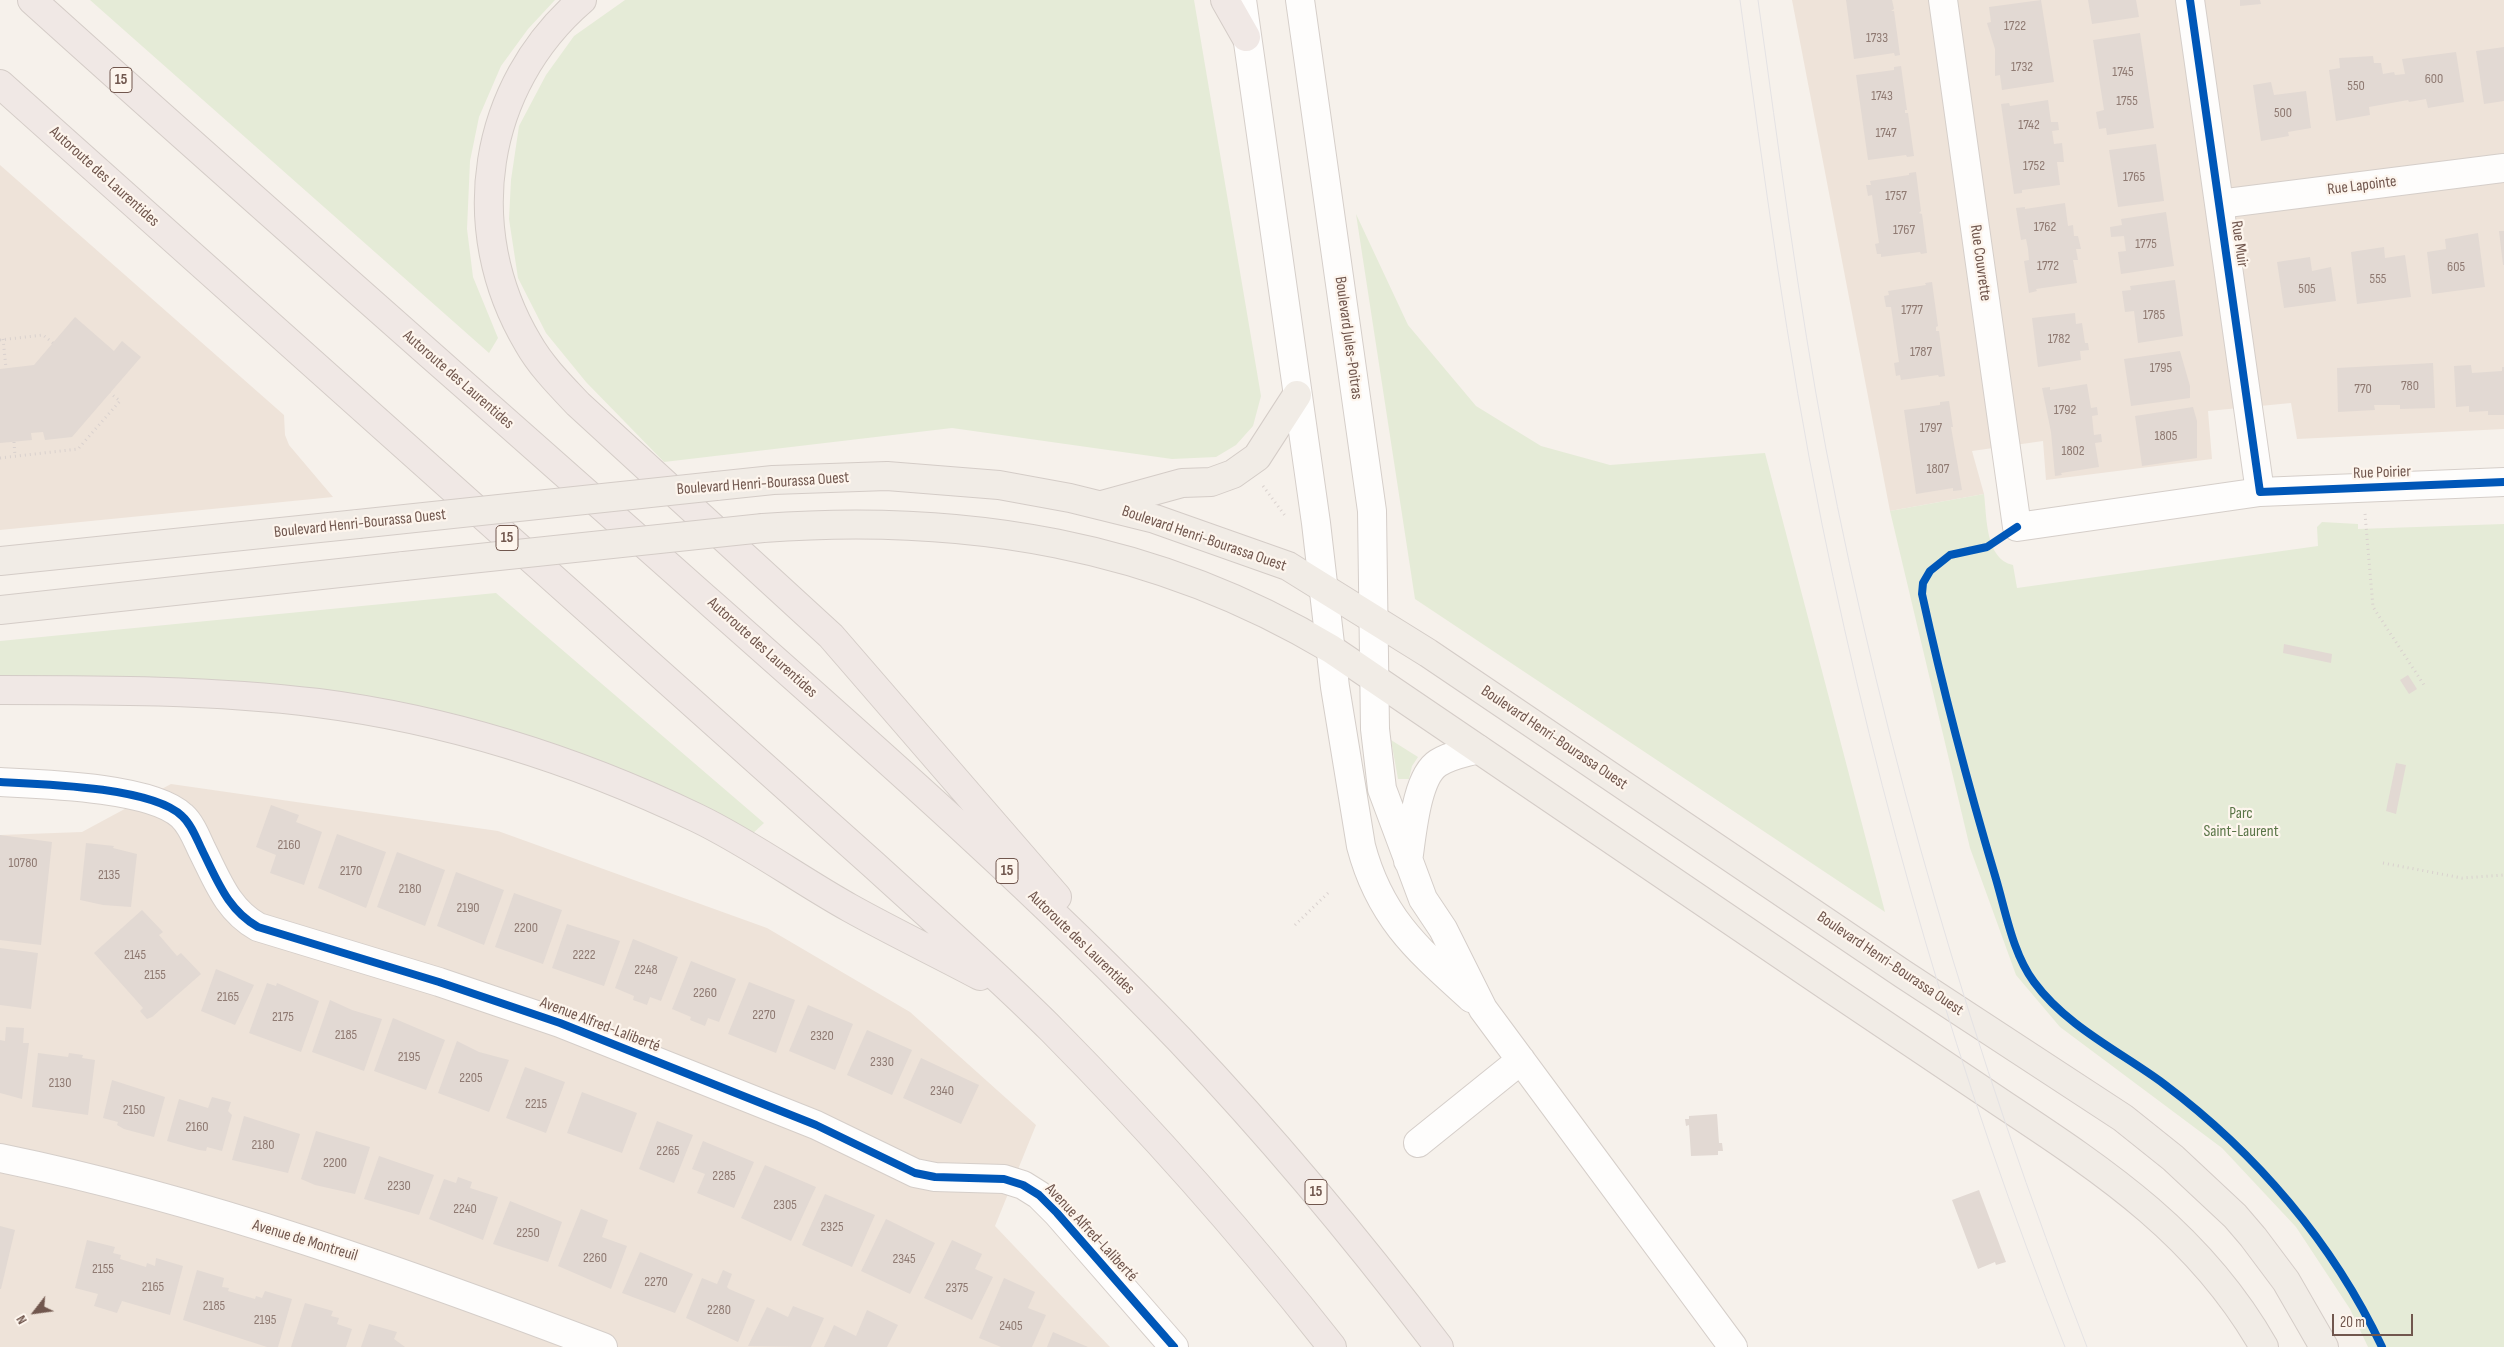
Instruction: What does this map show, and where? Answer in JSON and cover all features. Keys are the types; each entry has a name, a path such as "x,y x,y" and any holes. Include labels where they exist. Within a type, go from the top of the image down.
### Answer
{"highway":[{"name":"Autoroute des Laurentides","path":"32,0 824,703 1003,867 1185,1046 1319,1195 1439,1347"},
{"path":"582,0 547,35 520,75 501,120 490,164 489,222 493,252 511,310 528,343 551,375 578,404 831,636 1185,1046"},
{"path":"1225,0 1246,37"},
{"name":"Autoroute des Laurentides","path":"0,84 847,841 1012,992 1090,1069 1164,1148 1257,1254 1332,1347"},
{"path":"0,690 127,691 319,703 436,724 516,746 625,786 698,819 732,836 849,908 1012,992"}],"main road":[{"path":"1101,505 1182,483 1211,482 1233,474 1257,457 1296,395"},
{"name":"Boulevard Henri-Bourassa Ouest","path":"0,561 790,479 914,478 999,486 1101,505 1155,520 1268,558 1324,586 1374,618 1895,969 2123,1118 2173,1158 2234,1216 2253,1237 2291,1289 2324,1347"},
{"path":"0,610 763,528 832,524 918,525 1041,539 1122,559 1167,573 1295,626 1332,649 2093,1164 2169,1226 2197,1256 2239,1309 2264,1347"}],"street":[{"path":"1242,0 1356,827 1367,868 1386,908 1412,943 1483,1009 1733,1347"},
{"name":"Boulevard Jules-Poitras","path":"1300,0 1372,512 1375,729 1382,789 1407,863 1423,899 1443,929 1483,1009"},
{"name":"Rue Couvrette","path":"1943,0 2018,527"},
{"name":"Rue Muir","path":"2190,0 2260,492"},
{"name":"Rue Lapointe","path":"2219,204 2504,168"},
{"name":"Rue Poirier","path":"2018,527 2260,492 2504,482"},
{"path":"1407,863 1420,797 1431,769 1452,756 1478,749"},
{"name":"Avenue Alfred-Laliberté","path":"0,782 92,788 155,801 170,807 188,823 228,902 242,917 258,928 439,982 569,1027 816,1125 915,1172 935,1178 1004,1179 1023,1185 1039,1195 1057,1213 1174,1347"},
{"path":"1418,1143 1522,1060"},
{"name":"Avenue de Montreuil","path":"0,1158 99,1181 276,1232 407,1274 603,1347"}],"path":[{"path":"6,368 1,340 43,335 53,343"},
{"path":"0,458 78,449 120,402 110,393"},
{"path":"14,442 15,456"},
{"path":"1257,479 1287,517"},
{"path":"2363,488 2373,606 2424,685"},
{"path":"2383,863 2462,878 2504,874"},
{"path":"1295,925 1328,893"}],"shaded area":[{"path":"1792,0 2504,0 2504,429 2297,439 2291,403 2208,411 2212,459 2046,480 2043,441 1972,451 1984,494 1890,511"},
{"path":"0,165 284,415 285,435 289,445 333,497 0,530"},
{"path":"171,784 498,831 767,928 910,1012 1036,1125 995,1226 1110,1347 0,1347 0,835 82,832"}],"green space":[{"path":"90,0 555,0 528,29 501,66 479,117 470,161 467,229 473,277 498,338 489,353"},
{"path":"625,0 1194,0 1261,396 1253,426 1236,445 1216,457 1172,459 952,428 664,462 586,382 546,333 518,278 509,219 511,180 519,126 546,75 574,36"},
{"path":"1356,214 1408,325 1476,406 1541,446 1610,465 1765,453 1885,912 1415,599"},
{"name":"Parc Saint-Laurent","path":"1984,494 1987,525 1992,546 1997,555 2013,565 2017,588 2318,546 2317,527 2322,522 2358,524 2358,529 2504,524 2504,1347 2368,1347 2350,1309 2296,1227 2222,1148 2060,1027 2016,975 1970,848 1890,511"},
{"path":"496,593 764,823 751,835 442,714 0,682 0,641"},
{"path":"1391,740 1418,757 1412,766 1409,779 1398,779"}],"building":[{"path":"1846,0 1892,0 1894,9 1891,11 1894,11 1900,55 1895,56 1894,53 1854,59"},
{"path":"2041,0 2054,82 2002,90 2000,75 1995,76 1995,49 1987,23 1991,22 1989,7"},
{"path":"2088,0 2136,0 2139,17 2092,24"},
{"path":"2240,0 2260,0 2261,4 2240,6"},
{"path":"2140,33 2154,128 2107,135 2106,128 2099,129 2096,112 2104,110 2093,40"},
{"path":"2504,47 2504,101 2484,104 2476,51"},
{"path":"2456,52 2464,102 2428,108 2426,99 2409,102 2408,100 2369,107 2370,115 2336,121 2329,70 2340,68 2339,58 2373,56 2374,63 2381,63 2383,74 2394,72 2395,75 2405,74 2402,59"},
{"path":"1901,66 1907,110 1905,110 1905,113 1908,113 1914,156 1907,157 1906,155 1868,160 1856,75 1894,70 1894,67"},
{"path":"2271,82 2274,95 2306,91 2311,128 2288,132 2289,136 2261,141 2253,85"},
{"path":"2048,100 2051,122 2058,122 2059,130 2052,131 2054,144 2062,143 2064,162 2057,162 2060,185 2022,190 2022,193 2014,194 2001,104 2009,103 2010,106"},
{"path":"2156,144 2164,201 2118,207 2109,150"},
{"path":"1916,172 1921,211 1919,213 1922,214 1927,253 1921,254 1920,252 1881,257 1881,254 1877,254 1875,244 1879,243 1872,195 1868,196 1866,185 1871,185 1870,181 1909,175 1909,173"},
{"path":"2065,203 2068,226 2073,225 2074,236 2078,236 2081,249 2076,249 2078,260 2073,260 2077,283 2036,289 2037,291 2029,293 2024,261 2029,260 2028,249 2026,239 2021,240 2016,208 2025,207 2025,209"},
{"path":"2166,212 2174,266 2121,274 2118,252 2126,251 2124,236 2111,237 2110,227 2122,225 2121,219"},
{"path":"2499,231 2504,231 2504,265 2503,265"},
{"path":"2478,233 2485,287 2432,294 2427,252 2446,249 2445,239"},
{"path":"2384,247 2385,258 2405,255 2411,297 2357,304 2351,252"},
{"path":"2310,257 2312,271 2331,267 2336,301 2284,308 2277,262"},
{"path":"2175,280 2183,336 2138,343 2134,311 2125,312 2122,291 2131,290 2130,286"},
{"path":"1932,282 1938,326 1936,331 1939,331 1945,376 1939,377 1938,375 1901,380 1900,375 1896,376 1894,363 1899,362 1891,307 1886,307 1884,296 1889,295 1888,291 1926,285 1925,283"},
{"path":"2075,313 2076,324 2082,323 2085,343 2088,343 2089,350 2080,351 2081,360 2038,367 2032,318"},
{"path":"75,317 114,351 122,341 141,357 72,437 45,440 43,432 31,433 32,440 0,443 0,369 34,365"},
{"path":"2180,351 2190,386 2190,398 2131,406 2124,359"},
{"path":"2433,363 2435,408 2400,409 2400,405 2374,405 2375,410 2338,412 2337,368"},
{"path":"2471,365 2472,373 2502,371 2502,367 2504,367 2504,415 2488,415 2488,411 2469,412 2469,406 2456,407 2454,366"},
{"path":"2087,384 2091,408 2097,407 2098,415 2092,416 2094,435 2101,434 2102,442 2095,443 2099,467 2061,473 2062,475 2055,476 2051,432 2042,388 2050,387 2050,390"},
{"path":"1949,401 1953,427 1951,427 1962,490 1953,491 1953,488 1916,494 1904,410 1940,405 1940,402"},
{"path":"2193,407 2197,421 2197,458 2142,466 2135,416"},
{"path":"2284,644 2332,654 2331,663 2283,653"},
{"path":"2408,675 2417,689 2409,694 2400,680"},
{"path":"2396,763 2406,765 2396,814 2386,811"},
{"path":"271,805 299,815 296,822 322,832 304,885 270,873 276,855 256,847"},
{"path":"337,834 386,852 366,908 318,888"},
{"path":"0,835 52,842 41,945 0,940"},
{"path":"86,843 114,846 113,848 137,854 131,907 103,905 80,900"},
{"path":"397,852 445,870 425,926 377,907"},
{"path":"456,872 504,890 484,945 437,926"},
{"path":"514,893 562,910 543,964 495,947"},
{"path":"142,910 163,932 159,935 177,956 181,953 201,974 152,1017 147,1019 140,1011 143,1008 94,953"},
{"path":"567,924 620,941 604,986 552,968"},
{"path":"633,939 678,957 661,1001 650,997 647,1005 633,1000 634,996 615,988"},
{"path":"0,948 38,953 31,1009 0,1005"},
{"path":"691,961 736,979 719,1022 708,1018 705,1026 690,1020 691,1017 672,1009"},
{"path":"216,969 254,985 235,1025 201,1011"},
{"path":"749,982 795,1000 776,1053 728,1034"},
{"path":"267,983 276,986 277,983 319,1001 301,1052 249,1033"},
{"path":"330,1000 352,1010 382,1019 364,1071 312,1052"},
{"path":"808,1005 853,1024 835,1070 789,1051"},
{"path":"393,1018 445,1040 426,1090 374,1071"},
{"path":"6,1027 24,1028 23,1043 29,1043 22,1099 0,1093 0,1040 5,1041"},
{"path":"867,1030 912,1050 892,1095 847,1075"},
{"path":"457,1041 479,1052 509,1060 489,1112 438,1093"},
{"path":"38,1053 68,1057 69,1053 83,1055 82,1058 95,1060 88,1115 32,1107"},
{"path":"921,1058 979,1085 961,1124 903,1098"},
{"path":"525,1067 565,1082 546,1133 506,1118"},
{"path":"112,1080 165,1097 154,1137 124,1129 117,1125 118,1122 103,1118"},
{"path":"582,1092 637,1113 622,1153 567,1133"},
{"path":"212,1097 231,1102 228,1111 232,1115 222,1151 207,1147 206,1151 199,1150 167,1141 179,1099 208,1108"},
{"path":"1717,1114 1719,1143 1722,1143 1723,1151 1718,1151 1718,1155 1691,1156 1689,1125 1686,1126 1685,1119 1689,1119 1689,1116"},
{"path":"244,1116 300,1134 288,1173 232,1160"},
{"path":"657,1121 693,1135 674,1183 639,1169"},
{"path":"316,1131 370,1147 355,1194 315,1185 301,1179"},
{"path":"703,1141 754,1162 734,1208 697,1193 705,1174 692,1169"},
{"path":"379,1156 434,1175 419,1215 364,1199"},
{"path":"765,1165 816,1187 791,1241 741,1218"},
{"path":"458,1177 472,1182 470,1188 498,1197 483,1240 429,1219 444,1179 456,1183"},
{"path":"1979,1190 2006,1262 1996,1265 1995,1262 1978,1269 1952,1200"},
{"path":"825,1194 875,1215 852,1267 802,1245"},
{"path":"510,1201 562,1222 548,1262 493,1244"},
{"path":"581,1209 608,1220 602,1237 627,1246 611,1289 558,1266"},
{"path":"886,1219 935,1243 910,1294 861,1271"},
{"path":"0,1226 15,1230 1,1289 0,1289"},
{"path":"87,1240 115,1247 113,1253 121,1255 120,1259 146,1267 147,1263 155,1266 156,1258 183,1266 170,1315 122,1301 117,1313 94,1306 98,1294 75,1288"},
{"path":"952,1240 982,1254 975,1269 993,1277 972,1320 924,1298"},
{"path":"640,1252 693,1274 675,1313 622,1293"},
{"path":"197,1270 224,1278 222,1287 229,1288 228,1291 255,1299 256,1296 262,1298 265,1291 292,1299 278,1347 267,1347 183,1320"},
{"path":"723,1270 732,1274 727,1287 729,1289 755,1300 738,1342 686,1318 702,1278 717,1284"},
{"path":"1004,1278 1035,1292 1028,1308 1046,1315 1032,1347 1001,1347 979,1338"},
{"path":"305,1303 333,1311 331,1316 339,1318 337,1324 352,1329 346,1347 291,1347"},
{"path":"793,1306 824,1318 811,1347 748,1346 767,1307 788,1317"},
{"path":"867,1310 898,1325 887,1347 824,1347 834,1325 856,1336"},
{"path":"369,1324 397,1332 394,1339 405,1347 361,1347"},
{"path":"1053,1332 1088,1347 1047,1347"}],"tram line":[{"path":"1740,0 1777,263 1809,459 1844,629 1869,733 1925,941 1957,1044 1990,1146 2026,1247 2065,1347"},
{"path":"1758,0 1789,225 1816,393 1850,564 1876,678 1936,904 1970,1016 2007,1127 2087,1347"}],"cycle path":[{"path":"2190,0 2260,492 2504,482"},
{"path":"2017,527 1987,547 1950,555 1930,571 1923,583 1922,594 1938,666 1966,773 2015,946 2034,982 2062,1012 2078,1026 2164,1084 2198,1111 2260,1170 2316,1236 2340,1272 2382,1347"},
{"path":"0,782 95,789 122,793 167,806 182,816 189,824 231,904 258,927 439,982 560,1023 816,1125 915,1173 935,1177 1004,1179 1023,1185 1039,1195 1057,1213 1174,1347"}]}
